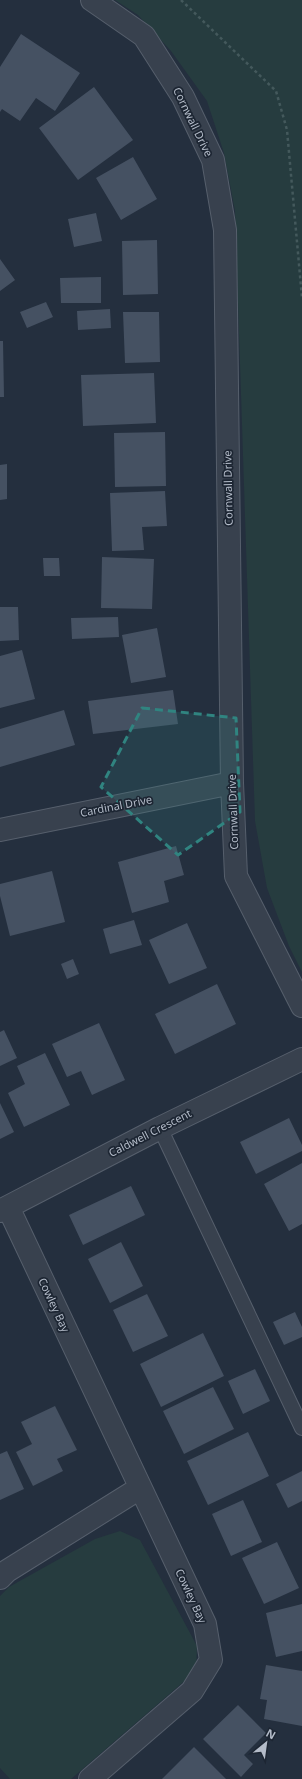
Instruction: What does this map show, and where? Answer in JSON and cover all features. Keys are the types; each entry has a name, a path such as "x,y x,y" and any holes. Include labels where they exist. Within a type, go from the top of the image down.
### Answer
{"street":[{"name":"Cornwall Drive","path":"92,0 144,36 183,97 212,160 225,230 232,783 236,876 302,1006"},
{"name":"Cardinal Drive","path":"0,830 232,783"},
{"name":"Caldwell Crescent","path":"4,1209 160,1128 302,1058"},
{"name":"Cowley Bay","path":"4,1209 205,1624 211,1660 192,1692 90,1779"},
{"path":"0,1578 7,1571 140,1488"}],"lane":[{"path":"160,1128 302,1428"}],"path":[{"path":"181,0 276,91 287,130 302,298"}],"highlighted area":[{"path":"142,708 236,718 240,812 178,855 101,787"}],"green space":[{"path":"115,0 302,0 302,972 289,946 267,888 255,821 235,211 224,153 207,101 171,51 138,15"},
{"path":"120,1531 140,1540 197,1646 196,1671 71,1779 10,1779 0,1768 0,1596 9,1587 95,1539"}],"building":[{"path":"21,34 80,73 55,111 36,98 20,121 2,109 0,112 0,67"},
{"path":"94,87 133,140 78,180 39,128"},
{"path":"133,157 157,199 121,220 96,178"},
{"path":"96,213 102,241 74,247 68,219"},
{"path":"157,240 158,294 123,295 122,241"},
{"path":"0,259 15,280 0,291"},
{"path":"101,277 101,303 61,303 60,278"},
{"path":"46,302 53,317 27,328 20,312"},
{"path":"110,309 111,328 78,330 77,311"},
{"path":"123,312 159,312 160,362 125,363"},
{"path":"0,341 3,341 4,397 0,397"},
{"path":"154,373 156,423 83,426 81,375"},
{"path":"165,432 166,486 115,487 114,433"},
{"path":"7,464 7,499 0,500 0,465"},
{"path":"165,491 167,526 142,527 144,550 112,551 110,493"},
{"path":"102,557 154,559 152,609 101,608"},
{"path":"43,558 59,558 60,576 44,576"},
{"path":"0,607 18,607 19,640 0,641"},
{"path":"118,617 119,637 72,639 71,618"},
{"path":"157,628 166,677 131,683 122,635"},
{"path":"22,650 35,699 0,708 0,656"},
{"path":"173,690 178,724 93,734 88,701"},
{"path":"64,710 75,745 0,767 0,729"},
{"path":"176,846 184,875 164,881 169,902 132,913 118,862"},
{"path":"52,871 65,922 10,936 0,896 0,884"},
{"path":"134,920 142,945 110,954 103,929"},
{"path":"187,923 207,968 169,984 149,940"},
{"path":"73,959 79,974 67,979 61,964"},
{"path":"217,984 236,1024 175,1054 155,1014"},
{"path":"99,1023 125,1080 92,1095 81,1071 67,1077 52,1044"},
{"path":"4,1030 17,1058 0,1066 0,1032"},
{"path":"45,1053 70,1105 24,1127 8,1093 25,1084 17,1066"},
{"path":"0,1103 14,1132 0,1139"},
{"path":"289,1118 302,1145 302,1151 256,1174 240,1142"},
{"path":"302,1163 302,1224 289,1231 264,1184"},
{"path":"131,1186 145,1215 83,1245 69,1215"},
{"path":"121,1242 143,1286 110,1303 88,1259"},
{"path":"147,1294 168,1336 133,1352 113,1310"},
{"path":"295,1312 302,1327 302,1337 284,1345 273,1322"},
{"path":"203,1333 224,1376 161,1407 140,1364"},
{"path":"255,1369 270,1401 243,1414 228,1381"},
{"path":"213,1387 234,1429 184,1454 163,1411"},
{"path":"55,1406 77,1450 57,1459 63,1471 33,1486 16,1452 32,1444 21,1422"},
{"path":"248,1432 269,1476 208,1505 187,1461"},
{"path":"7,1451 24,1489 0,1500 0,1454"},
{"path":"302,1471 302,1501 288,1508 276,1484"},
{"path":"243,1500 262,1542 231,1556 212,1514"},
{"path":"277,1542 299,1588 264,1604 242,1558"},
{"path":"302,1604 302,1651 276,1657 266,1613"},
{"path":"266,1665 302,1671 302,1726 264,1719 267,1700 260,1699"},
{"path":"238,1705 266,1733 244,1755 253,1764 241,1777 203,1739"},
{"path":"194,1747 226,1779 162,1779"}]}
